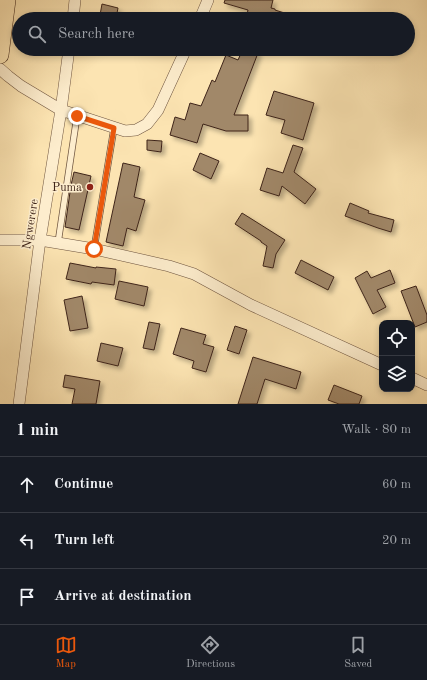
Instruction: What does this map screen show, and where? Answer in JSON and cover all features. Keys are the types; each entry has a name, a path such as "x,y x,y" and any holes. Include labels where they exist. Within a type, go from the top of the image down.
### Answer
{"main road":[{"path":"0,55 7,0"}],"street":[{"path":"74,12 76,0"},
{"path":"203,12 208,0"},
{"name":"Ngwerere","path":"19,404 40,240 68,56"},
{"path":"0,69 21,86 61,110 125,131 136,130 148,124 158,110 183,56"},
{"path":"0,240 40,240 94,249 169,266 194,274 251,305 379,363"},
{"path":"415,379 427,385"}],"lane":[{"path":"58,243 77,116"},
{"path":"94,249 114,128"}],"building":[{"path":"225,0 273,0 271,8 281,12 248,12 248,10 224,3"},
{"path":"102,4 118,8 117,12 101,12"},
{"path":"226,56 238,60 240,56 257,56 234,115 248,115 248,131 226,131 203,124 197,143 170,135 175,117 185,120 190,103 201,106 212,80 215,82"},
{"path":"274,91 314,103 303,140 281,133 285,120 266,115"},
{"path":"147,140 162,141 161,152 147,150"},
{"path":"293,145 303,148 294,172 316,189 305,204 282,186 279,196 260,190 267,168 283,173"},
{"path":"200,153 219,161 211,179 193,170"},
{"path":"123,163 140,167 134,197 145,200 136,231 127,228 123,246 106,242"},
{"path":"74,172 91,176 79,230 65,227"},
{"path":"350,203 369,211 368,213 394,220 391,232 345,216"},
{"path":"242,213 285,240 276,254 273,268 263,266 267,246 235,224"},
{"path":"301,260 334,277 328,290 295,273"},
{"path":"70,263 96,268 116,269 114,285 92,282 91,284 66,279"},
{"path":"390,270 395,283 377,290 386,307 373,314 355,278 367,271 371,278"},
{"path":"119,281 148,287 144,306 115,299"},
{"path":"416,286 427,315 427,322 415,327 415,320 412,320 401,291"},
{"path":"82,296 88,328 70,331 64,300"},
{"path":"149,322 160,324 154,350 143,348"},
{"path":"235,326 247,330 239,354 227,350"},
{"path":"181,328 206,335 203,344 214,347 206,372 192,368 194,361 173,354"},
{"path":"101,343 123,348 118,366 97,361"},
{"path":"253,357 301,372 296,389 265,379 257,404 238,404"},
{"path":"65,375 100,381 96,404 72,404 75,389 63,387"},
{"path":"334,385 362,396 359,404 339,404 328,400"}],"place":[{"name":"Puma","path":"90,187"}],"route":[{"path":"77,116 114,128 94,249"}]}
